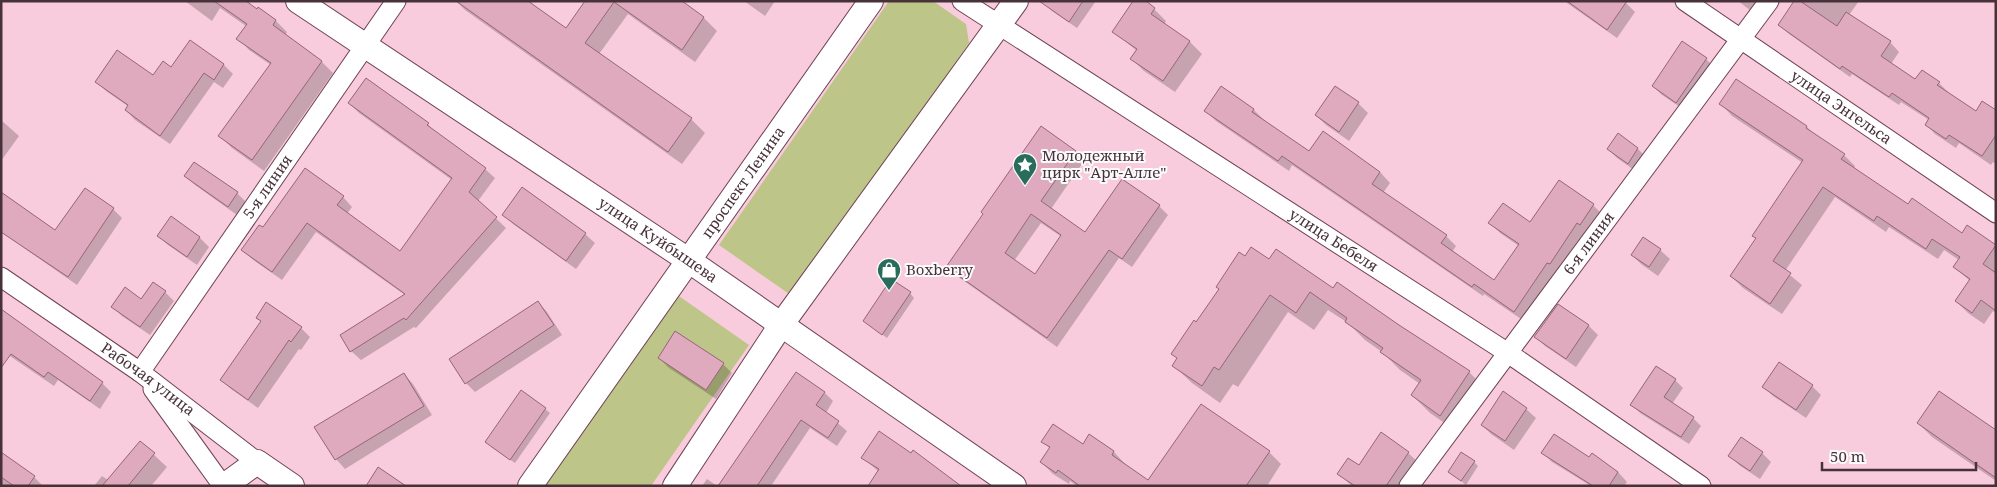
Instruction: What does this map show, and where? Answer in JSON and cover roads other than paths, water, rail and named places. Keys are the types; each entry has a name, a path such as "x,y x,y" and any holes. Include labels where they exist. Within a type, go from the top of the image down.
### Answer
{"street":[{"name":"улица Куйбышева","path":"298,1 688,260 1014,486"},
{"name":"5-я линия","path":"140,372 396,1"},
{"name":"проспект Ленина","path":"530,486 871,1"},
{"name":"улица Бебеля","path":"962,1 1508,353 1701,486"},
{"path":"675,486 780,324 1016,1"},
{"name":"улица Энгельса","path":"1685,1 1996,213"},
{"name":"6-я линия","path":"1409,486 1769,1"},
{"name":"Рабочая улица","path":"1,276 140,372 257,462 292,486"},
{"path":"140,372 223,486 257,462"}],"place":[{"name":"Молодежный цирк \"Арт-Алле\"","path":"1025,186"},
{"name":"Boxberry","path":"889,291"}]}
